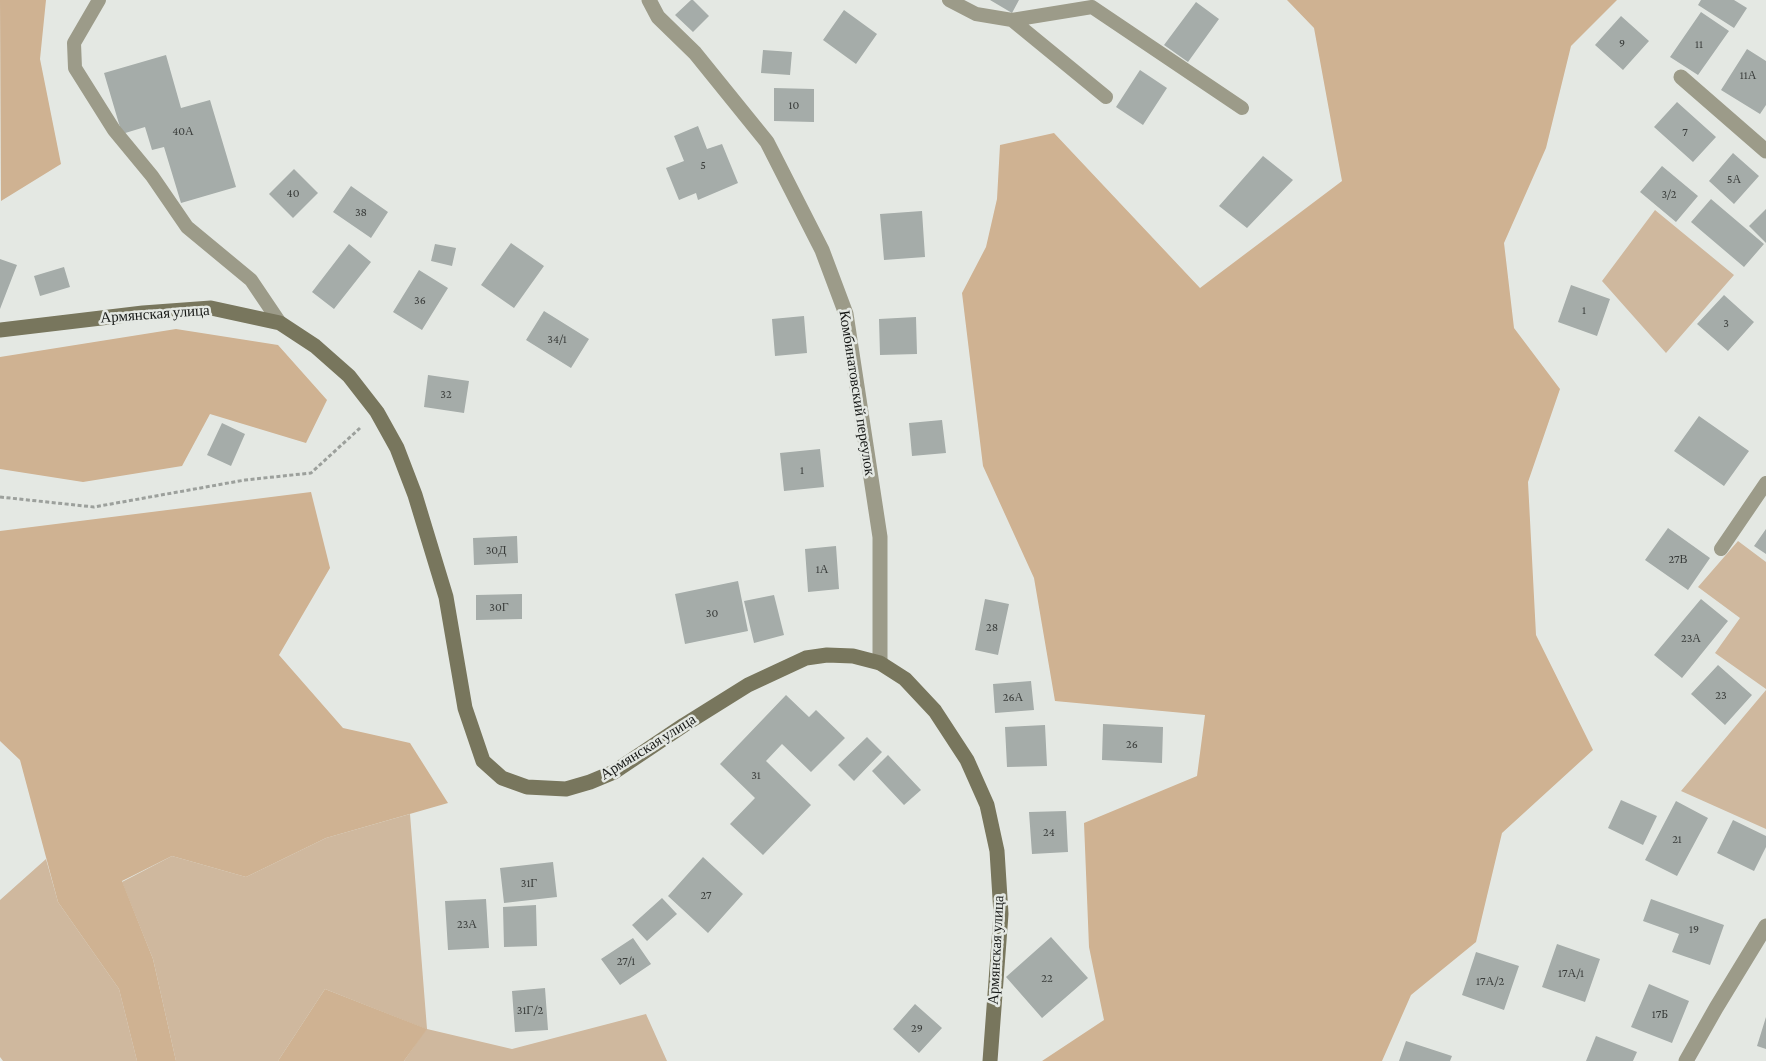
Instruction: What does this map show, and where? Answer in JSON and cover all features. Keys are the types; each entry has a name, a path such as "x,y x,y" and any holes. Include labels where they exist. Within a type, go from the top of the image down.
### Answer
{"street":[{"name":"Комбинатовский переулок","path":"651,1 658,17 695,53 768,142 822,250 846,314 880,537 880,664"},
{"path":"1681,77 1766,151"},
{"name":"Армянская улица","path":"0,330 144,313 211,308 280,323 315,346 349,376 377,412 397,448 420,513 446,597 465,708 482,760 502,778 527,787 566,789 590,782 614,772 684,724 748,685 806,658 827,655 853,656 880,664 905,679 935,711 967,760 987,805 997,851 1001,914 990,1061"},
{"path":"1686,1061 1766,926"}],"lane":[{"path":"99,0 74,43 75,68 114,130 152,176 187,227 251,280 280,323"},
{"path":"949,0 976,14 1012,20 1092,7 1242,108"},
{"path":"1012,20 1106,98"},
{"path":"1721,548 1766,483"}],"path":[{"path":"0,497 94,507 245,480 311,472 377,412"}],"shaded area":[{"path":"0,0 46,0 40,59 61,164 1,201"},
{"path":"1287,0 1617,0 1571,46 1546,148 1504,243 1514,328 1560,389 1528,482 1536,635 1593,750 1502,833 1476,942 1411,995 1382,1061 1042,1061 1104,1020 1089,947 1084,823 1197,776 1205,715 1055,701 1034,578 983,466 962,293 986,247 997,199 1000,145 1054,133 1200,288 1342,181 1314,28"},
{"path":"1655,210 1734,275 1666,353 1602,281"},
{"path":"176,329 278,345 327,400 306,443 210,414 182,466 83,482 0,469 0,357"},
{"path":"311,492 330,568 279,655 343,728 410,743 448,803 326,838 246,877 172,856 122,881 153,959 176,1061 137,1061 119,989 58,902 20,760 0,741 0,531"},
{"path":"1738,541 1766,562 1766,689 1715,653 1740,618 1698,587"},
{"path":"1766,690 1766,829 1681,791"},
{"path":"410,814 427,1029 512,1049 646,1014 667,1061 404,1061 426,1029 325,989 278,1061 176,1061 153,959 122,882 172,856 246,877 326,838"},
{"path":"46,859 58,902 119,989 137,1061 3,1061 0,1057 0,900"},
{"path":"325,989 427,1029 404,1061 278,1061"}],"building":[{"path":"691,0 709,16 693,32 675,15"},
{"path":"990,0 1019,0 1012,13"},
{"path":"1701,0 1734,0 1747,8 1734,28 1698,5"},
{"path":"1196,2 1219,19 1188,62 1164,45"},
{"path":"844,10 877,34 856,64 823,40"},
{"path":"1701,12 1729,31 1698,75 1670,57"},
{"path":"1621,16 1649,41 1623,70 1595,45"},
{"path":"1747,49 1766,61 1766,105 1760,114 1721,90"},
{"path":"763,50 792,52 790,75 761,73"},
{"path":"166,55 181,108 210,100 236,187 181,203 164,147 152,150 145,127 122,134 104,73"},
{"path":"1140,70 1167,88 1143,125 1116,107"},
{"path":"774,88 814,89 814,122 774,121"},
{"path":"1677,102 1716,137 1693,162 1654,127"},
{"path":"698,126 707,149 722,144 738,183 698,200 696,193 679,200 666,168 684,161 674,136"},
{"path":"1733,153 1759,176 1734,204 1709,181"},
{"path":"1263,156 1293,180 1247,228 1219,206"},
{"path":"1662,166 1698,196 1676,222 1640,192"},
{"path":"294,169 318,193 293,218 269,194"},
{"path":"351,186 388,212 371,238 333,212"},
{"path":"1711,199 1764,244 1744,267 1691,222"},
{"path":"1766,209 1766,243 1749,226"},
{"path":"922,211 925,257 884,260 880,214"},
{"path":"511,243 544,266 514,308 481,285"},
{"path":"349,244 371,262 334,309 312,292"},
{"path":"435,244 456,248 452,266 431,261"},
{"path":"0,259 17,265 0,309"},
{"path":"64,267 70,287 40,296 34,276"},
{"path":"419,270 448,288 422,330 393,312"},
{"path":"1571,285 1610,299 1597,336 1558,322"},
{"path":"1724,295 1754,322 1728,351 1697,324"},
{"path":"544,311 589,339 571,368 526,340"},
{"path":"804,316 807,353 775,356 772,319"},
{"path":"916,317 917,354 880,355 879,319"},
{"path":"428,375 469,381 464,413 424,407"},
{"path":"1699,416 1749,451 1724,486 1674,451"},
{"path":"942,420 946,453 912,456 909,423"},
{"path":"222,423 245,434 231,466 207,455"},
{"path":"820,449 824,487 784,491 780,453"},
{"path":"1668,528 1710,558 1688,590 1645,560"},
{"path":"1766,529 1766,554 1754,546"},
{"path":"517,536 518,563 474,565 473,538"},
{"path":"836,546 839,589 808,592 805,549"},
{"path":"738,581 748,631 685,644 675,594"},
{"path":"522,594 522,619 476,620 476,595"},
{"path":"774,595 784,635 754,643 744,601"},
{"path":"985,599 1009,604 998,655 975,650"},
{"path":"1701,599 1728,621 1682,678 1654,655"},
{"path":"1718,665 1752,695 1725,725 1691,694"},
{"path":"1031,681 1034,710 995,713 993,684"},
{"path":"786,695 809,717 816,710 845,738 811,772 782,744 766,761 811,805 763,855 730,824 755,798 720,764"},
{"path":"1103,724 1163,727 1162,763 1102,760"},
{"path":"1045,725 1047,766 1007,767 1005,727"},
{"path":"867,737 882,752 854,781 838,765"},
{"path":"888,755 921,790 904,805 872,771"},
{"path":"1621,800 1657,816 1643,845 1608,828"},
{"path":"1676,801 1708,818 1677,876 1645,860"},
{"path":"1066,811 1068,852 1032,854 1029,812"},
{"path":"1733,820 1766,836 1766,847 1754,871 1717,853"},
{"path":"703,857 743,894 708,933 668,896"},
{"path":"553,862 557,897 504,903 500,868"},
{"path":"662,898 677,914 647,941 632,925"},
{"path":"486,899 489,948 448,950 445,901"},
{"path":"1651,899 1724,925 1710,965 1672,952 1679,934 1643,921"},
{"path":"536,905 537,946 504,947 503,907"},
{"path":"1051,937 1088,978 1042,1018 1006,977"},
{"path":"633,938 651,964 620,985 601,959"},
{"path":"1557,944 1600,959 1585,1002 1542,987"},
{"path":"1476,952 1519,966 1504,1010 1462,995"},
{"path":"1649,984 1689,1001 1672,1043 1631,1027"},
{"path":"545,988 548,1030 515,1032 512,991"},
{"path":"915,1004 942,1028 919,1053 893,1029"},
{"path":"1766,1017 1766,1049 1757,1046"},
{"path":"1596,1036 1637,1052 1633,1061 1586,1061"},
{"path":"1406,1041 1452,1056 1450,1061 1399,1061"}]}
